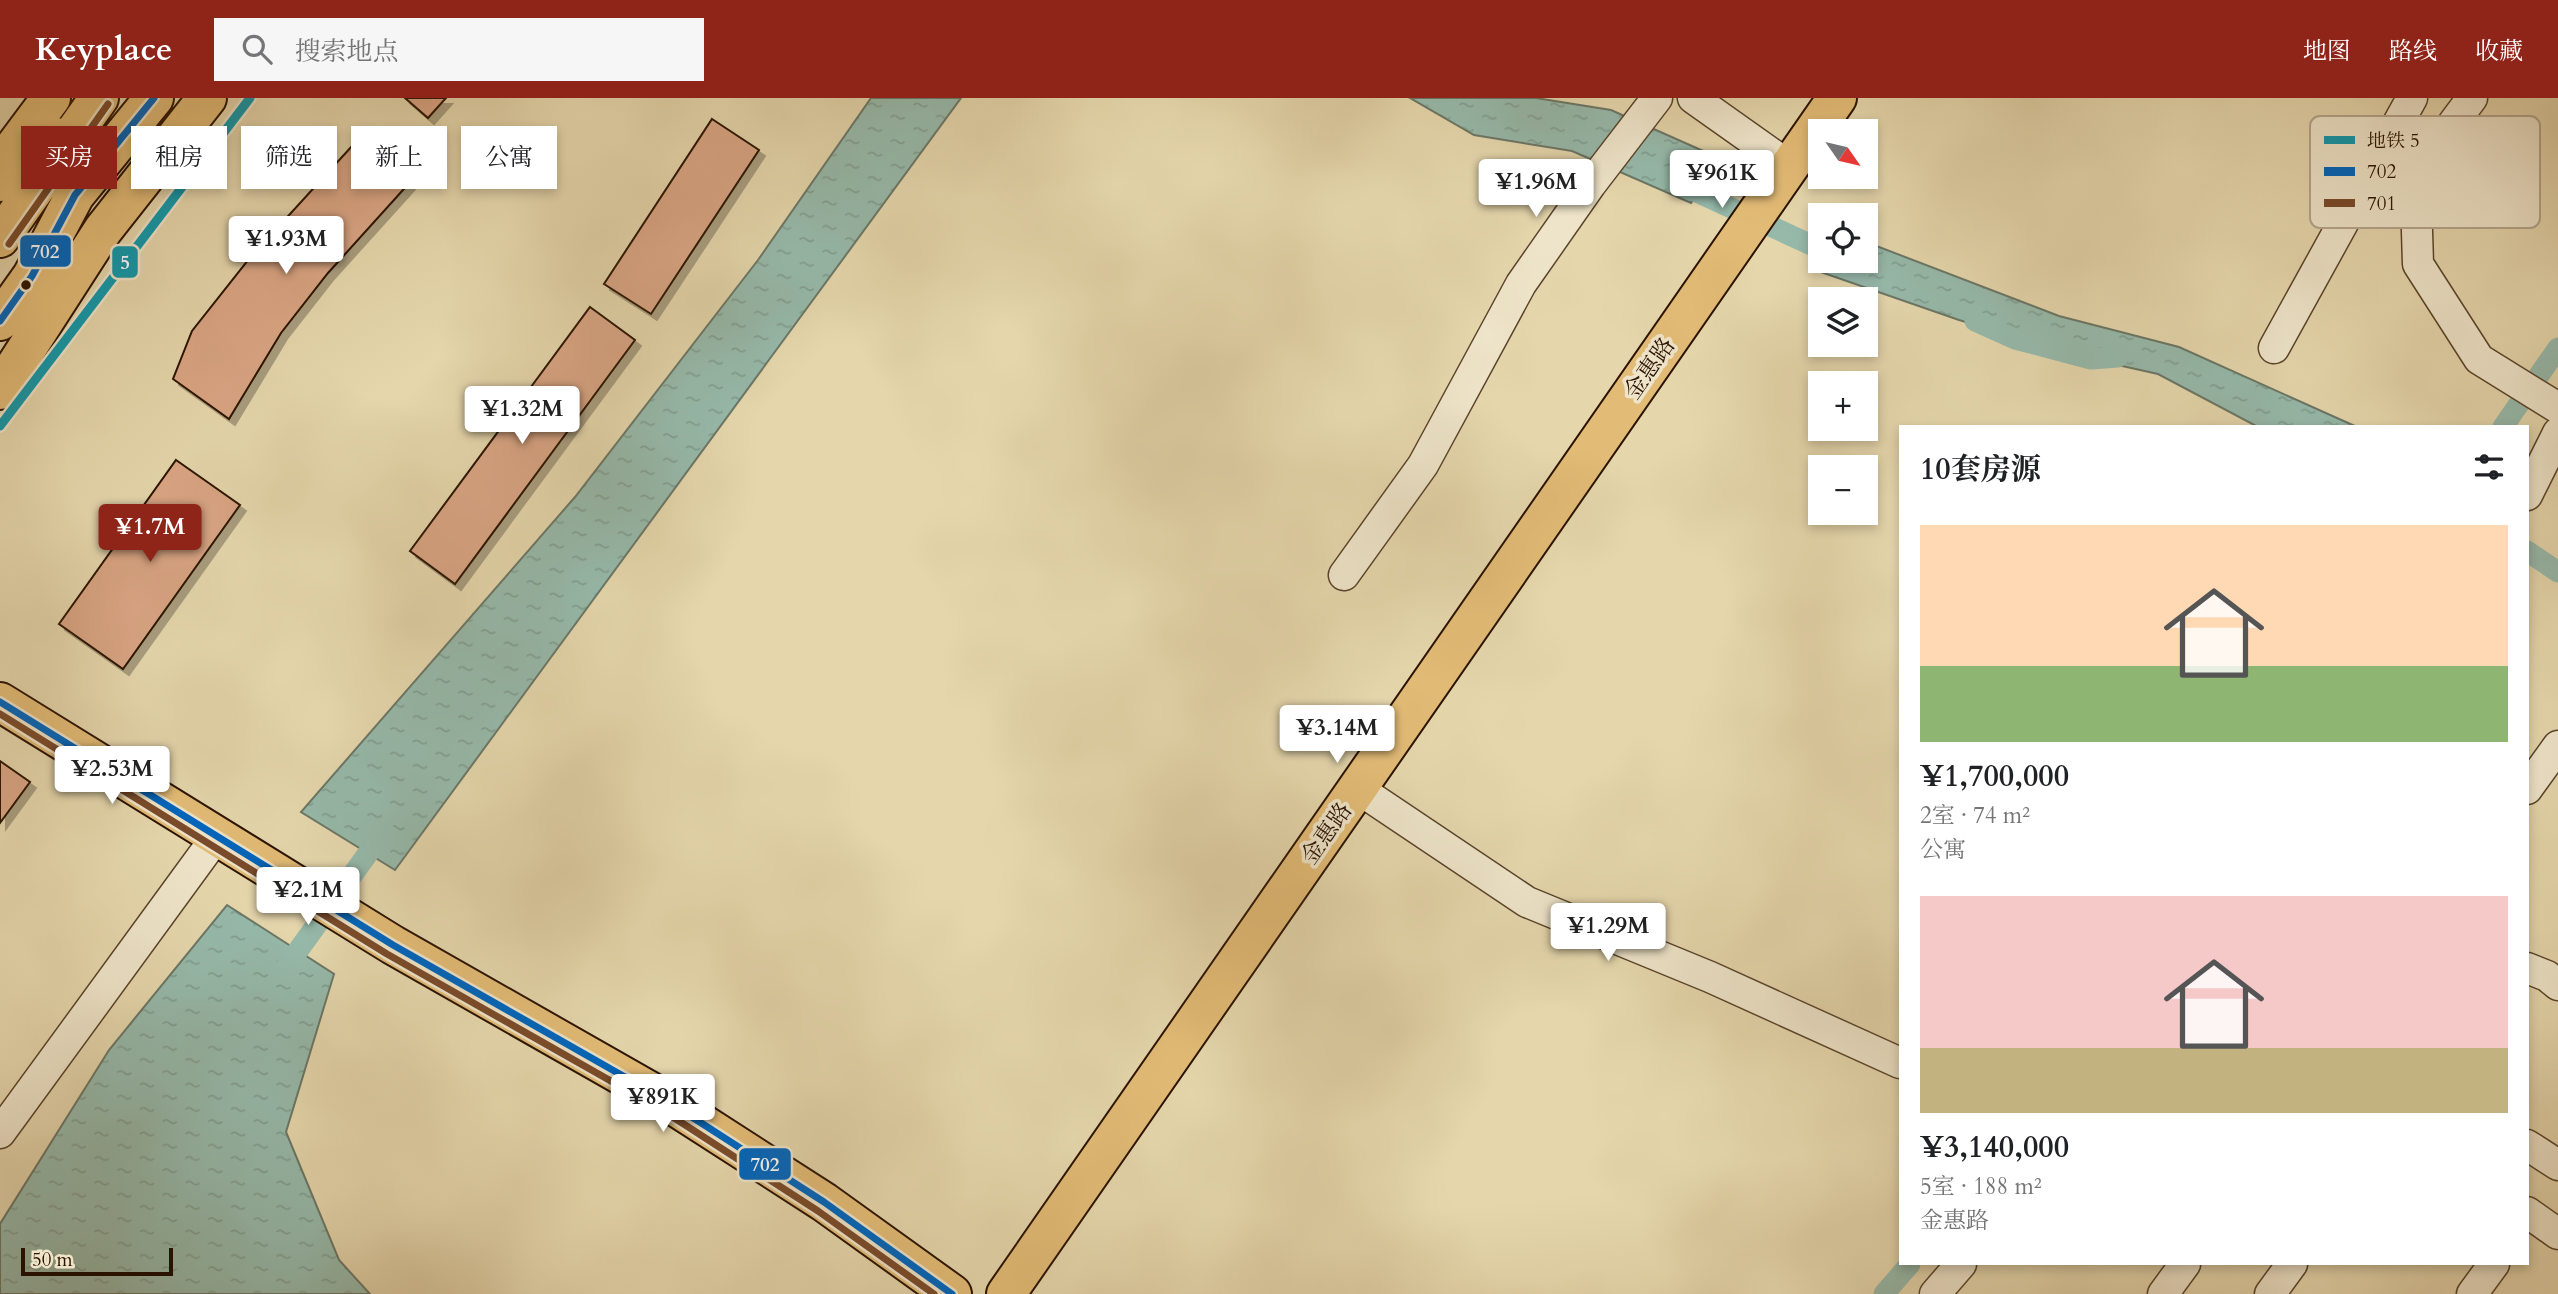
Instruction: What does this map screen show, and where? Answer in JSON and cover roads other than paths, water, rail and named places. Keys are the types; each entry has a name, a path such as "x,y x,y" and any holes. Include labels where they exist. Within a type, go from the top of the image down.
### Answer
{"main road":[{"path":"0,166 51,98"},
{"path":"0,321 32,276 75,195 154,98"},
{"path":"0,390 103,230 207,98"},
{"path":"1783,175 1837,98"},
{"path":"0,182 94,105"},
{"path":"0,238 94,105"},
{"name":"金惠路","path":"1006,1294 1783,175"},
{"path":"0,702 393,945 667,1101 824,1202 952,1294"}],"street":[{"path":"1693,98 1783,175"},
{"path":"2402,116 2412,98"},
{"path":"2459,116 2472,98"},
{"path":"1345,575 1423,465 1521,284 1591,184 1651,106"},
{"path":"2274,348 2340,228"},
{"path":"2417,228 2418,264 2479,359 2549,403"},
{"path":"2529,492 2558,433"},
{"path":"2529,786 2558,746"},
{"path":"1357,788 1527,902 1710,977 1899,1063"},
{"path":"0,1133 217,836"},
{"path":"2529,969 2547,976 2558,985"},
{"path":"2529,1146 2558,1165"},
{"path":"2529,1216 2558,1234"},
{"path":"1935,1294 1960,1265"},
{"path":"2163,1294 2184,1265"},
{"path":"2272,1293 2291,1265"},
{"path":"2472,1294 2493,1265"}],"water":[{"path":"871,98 961,98 395,870 301,812 575,497 758,260"},
{"path":"1410,98 1536,98 1611,110 1719,158 1691,203 1572,151 1474,135"},
{"path":"1878,247 2059,316 2179,347 2353,425 2254,425 2158,374 2091,359 1959,320 1878,292 1878,287 1864,287 1824,273 1878,273"},
{"path":"227,905 334,974 286,1132 339,1260 370,1294 0,1294 0,1224 109,1050"}],"waterway":[{"path":"1673,181 1808,243"},
{"path":"1975,321 2015,339 2091,359 2118,357"},
{"path":"2504,425 2558,348"},
{"path":"2529,552 2558,572"},
{"path":"282,973 384,831"},
{"path":"1884,1294 1909,1265"}],"metro line":[{"name":"5","path":"0,426 250,98"}]}
